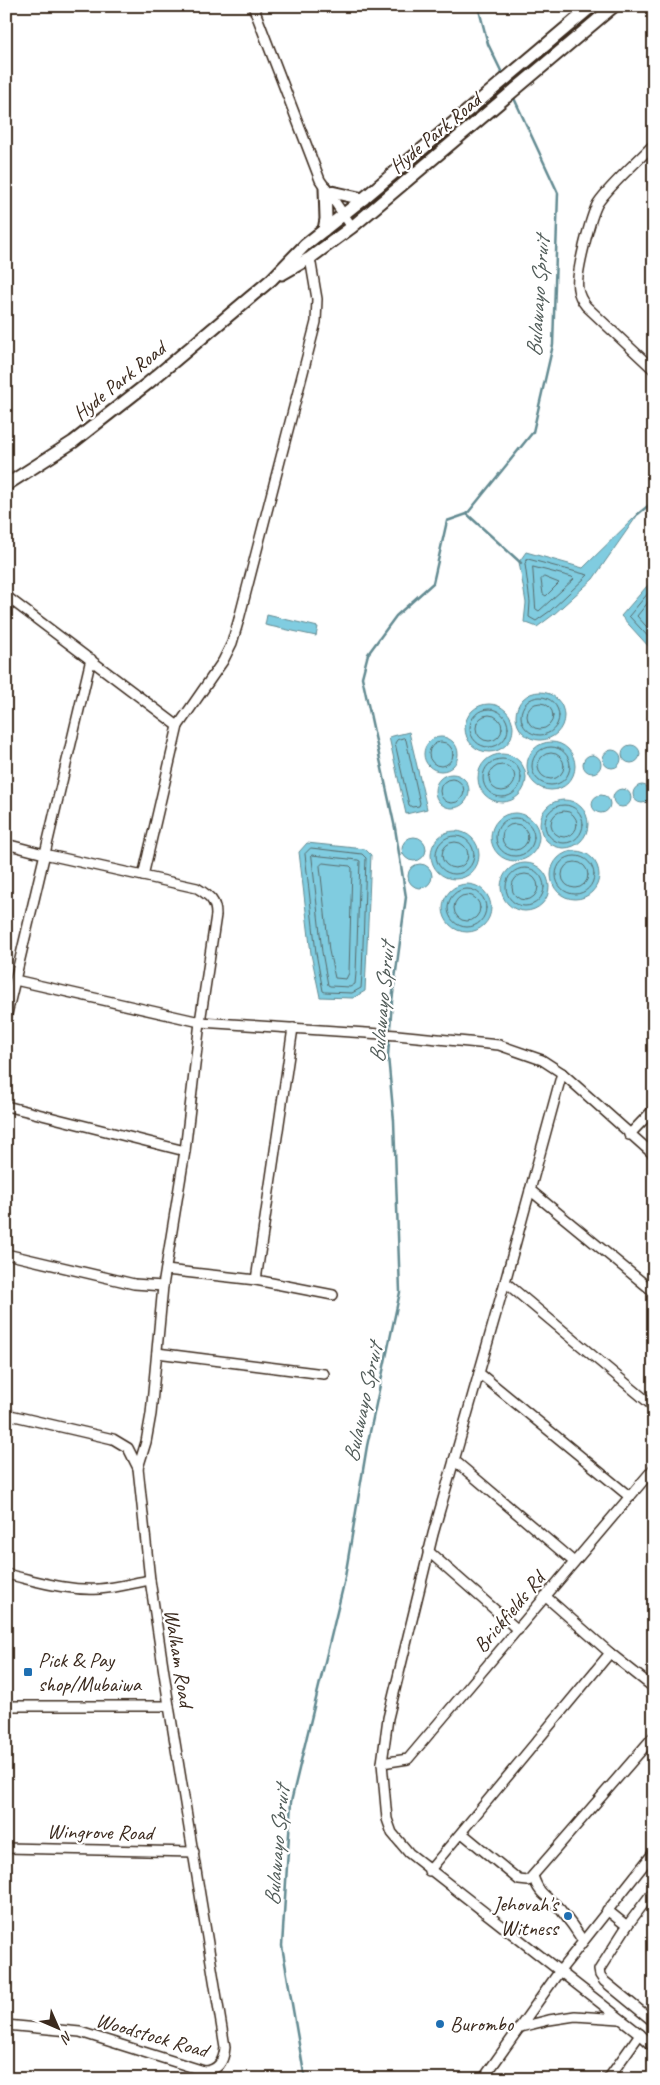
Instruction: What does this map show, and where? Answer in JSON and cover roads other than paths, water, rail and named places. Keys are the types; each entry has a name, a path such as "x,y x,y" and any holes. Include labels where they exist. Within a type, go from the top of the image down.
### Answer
{"street":[{"path":"253,6 326,190 352,227"},
{"name":"Hyde Park Road","path":"6,485 88,431 147,384 272,279 305,245 592,6"},
{"name":"Hyde Park Road","path":"272,279 310,258 352,227 614,6"},
{"path":"654,144 603,196 594,210 586,238 577,288 586,306 654,370"},
{"path":"390,176 400,187"},
{"path":"326,190 362,199"},
{"path":"324,230 326,190"},
{"path":"142,876 178,726 223,661 232,643 316,322 317,299 310,258"},
{"path":"6,596 91,658 178,726"},
{"path":"6,1018 91,658"},
{"path":"6,844 197,888 212,898 216,905 185,1151 163,1286 146,1442 138,1468"},
{"path":"15,980 200,1022 397,1035 499,1045 542,1060 562,1073 629,1135 654,1155"},
{"path":"256,1280 293,1028"},
{"path":"562,1073 480,1373 428,1551 388,1718 382,1762 387,1819 392,1833 400,1844 429,1871 640,2034 654,2047"},
{"path":"6,1106 185,1151"},
{"path":"629,1135 654,1109"},
{"path":"530,1190 654,1292"},
{"path":"6,1254 134,1284 163,1286"},
{"path":"166,1270 256,1280 333,1295"},
{"path":"505,1282 654,1407"},
{"path":"157,1353 324,1374"},
{"path":"480,1373 630,1496"},
{"path":"6,1414 113,1439 128,1448 138,1468"},
{"path":"454,1460 574,1562"},
{"name":"Walham Road","path":"138,1468 150,1580 168,1706 194,1852"},
{"name":"Brickfields Rd","path":"382,1762 408,1758 654,1468"},
{"path":"428,1551 518,1630"},
{"path":"6,1574 60,1587 81,1589 101,1589 150,1580"},
{"path":"546,1596 610,1653 654,1688"},
{"path":"429,1871 610,1653"},
{"path":"6,1706 168,1706"},
{"path":"462,1833 519,1880 528,1881 654,1736"},
{"name":"Wingrove Road","path":"6,1848 194,1852"},
{"name":"Woodstock Road","path":"6,2025 80,2032 204,2071 216,2068 224,2059 225,2042 194,1852"},
{"path":"483,2079 559,1972 654,1852"},
{"path":"533,1876 537,1888 543,1896 559,1908 583,1941"},
{"path":"654,1890 627,1926 601,1966 600,1975 654,2022"},
{"path":"607,1910 627,1926"},
{"path":"521,2027 575,2016 620,2019"},
{"path":"608,2079 640,2034"}],"water":[{"path":"639,513 593,579 537,627 524,622 526,603 519,562 526,552 583,568"},
{"path":"654,578 654,648 650,648 621,616"},
{"path":"267,615 318,627 316,636 265,625"},
{"path":"535,692 545,692 557,699 564,711 564,721 557,733 545,740 535,740 527,736 520,729 516,721 516,711 520,703 527,696"},
{"path":"484,704 494,704 506,711 513,723 513,733 506,745 494,752 484,752 476,748 469,741 465,733 465,723 469,715 476,708"},
{"path":"409,732 427,809 406,814 389,737"},
{"path":"441,737 448,738 453,742 457,747 457,761 453,766 448,770 441,771 434,770 429,766 425,761 424,754 425,747 429,742 434,738"},
{"path":"546,742 556,742 568,749 575,761 575,771 568,783 556,790 546,790 538,786 531,779 527,771 527,761 531,753 538,746"},
{"path":"631,745 637,748 640,754 637,760 631,763 625,760 622,754 625,748"},
{"path":"612,750 618,753 621,759 618,765 612,768 606,765 603,759 606,753"},
{"path":"497,754 507,754 519,761 526,773 526,783 519,795 507,802 497,802 489,798 482,791 478,783 478,773 482,765 489,758"},
{"path":"592,755 598,758 601,764 598,770 592,773 586,770 583,764 586,758"},
{"path":"452,774 459,775 464,779 468,784 468,798 464,803 459,807 452,808 445,807 440,803 436,798 435,791 436,784 440,779 445,775"},
{"path":"642,785 648,788 651,794 648,800 642,803 636,800 633,794 636,788"},
{"path":"622,789 628,792 631,798 628,804 622,807 616,804 613,798 616,792"},
{"path":"601,795 607,798 610,804 607,810 601,813 595,810 592,804 595,798"},
{"path":"559,800 569,800 581,807 588,819 588,829 581,841 569,848 559,848 551,844 544,837 540,829 540,819 544,811 551,804"},
{"path":"510,813 520,813 532,820 539,832 539,842 532,854 520,861 510,861 502,857 495,850 491,842 491,832 495,824 502,817"},
{"path":"450,831 460,831 472,838 479,850 479,860 472,872 460,879 450,879 442,875 435,868 431,860 431,850 435,842 442,835"},
{"path":"414,837 419,838 425,844 425,854 419,860 414,861 409,860 403,854 402,849 403,844 409,838"},
{"path":"307,843 365,849 371,855 365,991 353,998 320,997 311,954 299,852"},
{"path":"570,851 580,851 592,858 599,870 599,880 592,892 580,899 570,899 562,895 555,888 551,880 551,870 555,862 562,855"},
{"path":"520,863 530,863 542,870 549,882 549,892 542,904 530,911 520,911 512,907 505,900 501,892 501,882 505,874 512,867"},
{"path":"420,864 425,865 431,871 431,881 425,887 420,888 415,887 409,881 408,876 409,871 415,865"},
{"path":"462,884 472,884 484,891 491,903 491,913 484,925 472,932 462,932 454,928 447,921 443,913 443,903 447,895 454,888"}],"waterway":[{"name":"Bulawayo Spruit","path":"478,6 488,44 503,75"},
{"name":"Bulawayo Spruit","path":"305,2079 282,1946 291,1802 344,1583 367,1446 400,1292 394,1121 388,1056 392,1001 406,897 395,828 362,677 368,654 396,616 433,583 447,521 467,514 533,432 553,345 558,193 513,96"},
{"path":"638,514 654,501"},
{"path":"467,514 521,563"}],"place":[{"name":"Pick & Pay shop/Mubaiwa","path":"28,1672"},
{"name":"Jehovah's Witness","path":"568,1916"},
{"name":"Burombo","path":"440,2024"}]}
